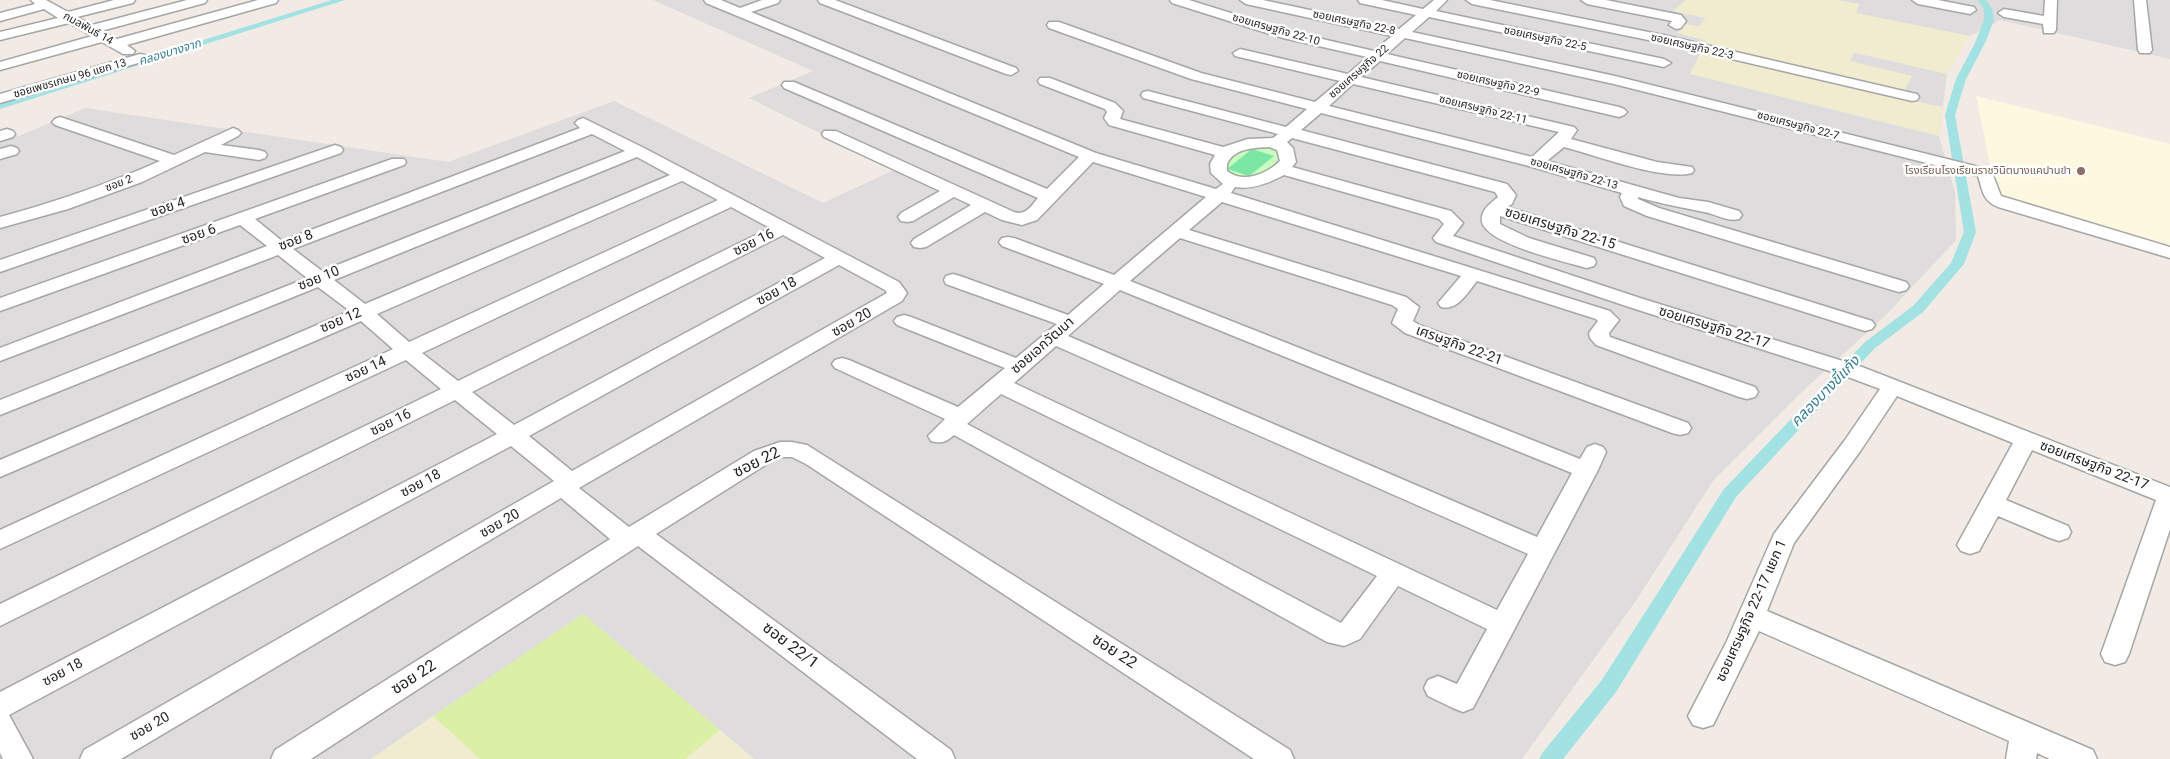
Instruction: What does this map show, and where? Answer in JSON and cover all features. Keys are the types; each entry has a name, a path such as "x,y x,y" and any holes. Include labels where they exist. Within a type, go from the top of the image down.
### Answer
{"street":[{"path":"0,36 129,0"},
{"path":"89,30 201,0"},
{"path":"115,44 272,0"},
{"path":"710,0 1090,156 1219,194 1597,313 1609,320 1599,333 1603,341 1747,392"},
{"path":"739,12 774,0"},
{"path":"824,0 1011,71"},
{"name":"ซอยเศรษฐกิจ 22-10","path":"1176,0 1276,32 1377,56"},
{"name":"ซอยเศรษฐกิจ 22-8","path":"1246,0 1404,34"},
{"name":"ซอยเศรษฐกิจ 22-5","path":"1364,0 1664,63"},
{"name":"ซอยเศรษฐกิจ 22","path":"1283,138 1441,0"},
{"name":"ซอยเศรษฐกิจ 22-3","path":"1472,0 1663,39 1912,97"},
{"path":"1587,0 1634,4 1676,18 1680,21 1676,25"},
{"path":"1918,0 1970,10"},
{"path":"2004,13 2050,25 2051,0"},
{"path":"2140,0 2145,50"},
{"path":"0,17 41,3"},
{"name":"กมลพันธ์ 14","path":"41,3 145,61"},
{"name":"ซอยเศรษฐกิจ 22-13","path":"1054,24 1196,76 1536,163 1631,190 1628,197 1630,202 1641,208 1899,286"},
{"name":"ซอยเศรษฐกิจ 22-7","path":"1404,34 1615,80 1977,171 1985,174 1994,199 2170,254"},
{"path":"0,66 102,38"},
{"path":"1240,53 1351,79"},
{"name":"ซอยเศรษฐกิจ 22-9","path":"1377,56 1619,112"},
{"name":"ซอยเพชรเกษม 96 แยก 13","path":"0,99 145,61"},
{"name":"ซอยเศรษฐกิจ 22-11","path":"1351,79 1569,130 1561,141"},
{"path":"1045,81 1113,108 1115,111 1112,120 1114,122 1225,153"},
{"path":"789,85 1049,196"},
{"path":"1724,107 1734,93"},
{"path":"1148,95 1283,138"},
{"path":"60,122 174,160"},
{"name":"ซอย 8","path":"0,355 588,126 638,151"},
{"name":"ซอย 2","path":"0,223 86,197 136,178 233,133"},
{"path":"830,134 1015,219 1026,219 1090,156"},
{"path":"1233,183 1219,173 1218,162 1225,153 1251,144 1283,138"},
{"path":"1175,231 1233,183 1267,177 1282,169 1288,162 1288,154 1283,138"},
{"name":"ซอยเศรษฐกิจ 22-15","path":"1283,138 1501,188 1508,195 1506,200 1494,209"},
{"path":"1536,163 1561,141 1656,167 1686,170"},
{"path":"204,147 259,155"},
{"name":"ซอย 4","path":"0,266 335,150"},
{"path":"638,151 839,258"},
{"name":"ซอย 10","path":"0,408 638,151"},
{"name":"ซอย 6","path":"0,305 398,162"},
{"path":"1282,169 1445,215 1454,223 1425,258"},
{"name":"ซอย 12","path":"0,469 683,175"},
{"path":"1631,190 1678,203 1708,207 1734,216"},
{"path":"907,217 953,191"},
{"name":"ซอย 14","path":"0,540 732,201"},
{"path":"920,243 984,204"},
{"path":"1494,209 1490,220 1492,226 1510,237 1587,262"},
{"name":"ซอยเศรษฐกิจ 22-15","path":"1494,209 1865,325"},
{"name":"ซอย 22/1","path":"243,219 363,312 407,351 633,537 940,759"},
{"name":"ซอย 16","path":"0,616 782,229"},
{"name":"ซอยเอกวัฒนา","path":"951,426 1070,322 1118,283 1175,231"},
{"name":"เศรษฐกิจ 22-21","path":"1175,231 1399,301 1409,307 1402,323 1412,329 1680,428"},
{"name":"ซอยเศรษฐกิจ 22-17","path":"1442,238 1855,372 2170,496"},
{"path":"1008,242 1590,461 1463,700 1438,688"},
{"name":"ซอย 20","path":"95,759 567,484 886,303 897,294 892,286 839,258"},
{"name":"ซอย 18","path":"0,706 512,436 839,258"},
{"path":"1448,303 1473,273"},
{"path":"953,280 1070,322"},
{"path":"1597,313 1610,294"},
{"path":"904,321 1020,367"},
{"path":"1053,337 1543,550"},
{"path":"842,364 951,426 1337,634 1344,635 1350,631 1394,572"},
{"path":"1000,384 1504,625"},
{"name":"ซอยเศรษฐกิจ 22-17 แยก 1","path":"1703,716 1740,643 1783,540 1853,445 1892,387"},
{"path":"1970,545 2026,439"},
{"name":"ซอย 22","path":"286,759 753,462 787,448 800,451 1279,759"},
{"path":"2115,654 2170,496"},
{"path":"1992,504 2059,532"},
{"path":"1750,616 2023,746 2082,759"},
{"path":"0,724 18,759"}],"shaded area":[{"path":"653,0 1686,0 1674,11 1947,74 1939,136 1955,192 1956,240 1887,314 1805,389 1713,481 1637,599 1522,759 754,759 583,614 371,759 0,759 0,129 19,136 85,108 448,162 614,101 823,203 894,170 749,98 813,71"},
{"path":"1686,0 1837,0 1859,4 1856,13 1970,36 1947,74 1854,52 1850,61 1912,76 1900,98 1943,107 1939,136 1690,74 1706,41 1677,33 1686,24 1698,26 1706,18 1673,11"},
{"path":"1837,0 2170,0 2170,59 2000,20 1970,36 1855,13 1859,4"},
{"name":"โรงเรียนโรงเรียนราชวินิตบางแคปานขำ","path":"1976,96 2170,144 2170,251 1997,198"},
{"path":"433,716 480,759 371,759"},
{"path":"720,730 754,759 685,759"}],"green space":[{"path":"1272,145 1278,151 1277,158 1275,164 1267,173 1248,179 1235,176 1226,171 1228,155 1242,149"},
{"path":"1252,149 1274,156 1249,176 1227,169"},
{"path":"583,614 720,730 685,759 480,759 433,716"}],"waterway":[{"name":"คลองบางจาก","path":"0,106 341,0"},
{"name":"คลองบางขี้แก้ง","path":"1550,759 1609,686 1730,493 1870,345 1918,309 1957,264 1970,232 1950,115 1961,79 1980,43 1989,20 1988,9 1982,0"}],"place":[{"name":"โรงเรียนโรงเรียนราชวินิตบางแคปานขำ","path":"2081,171"}]}
